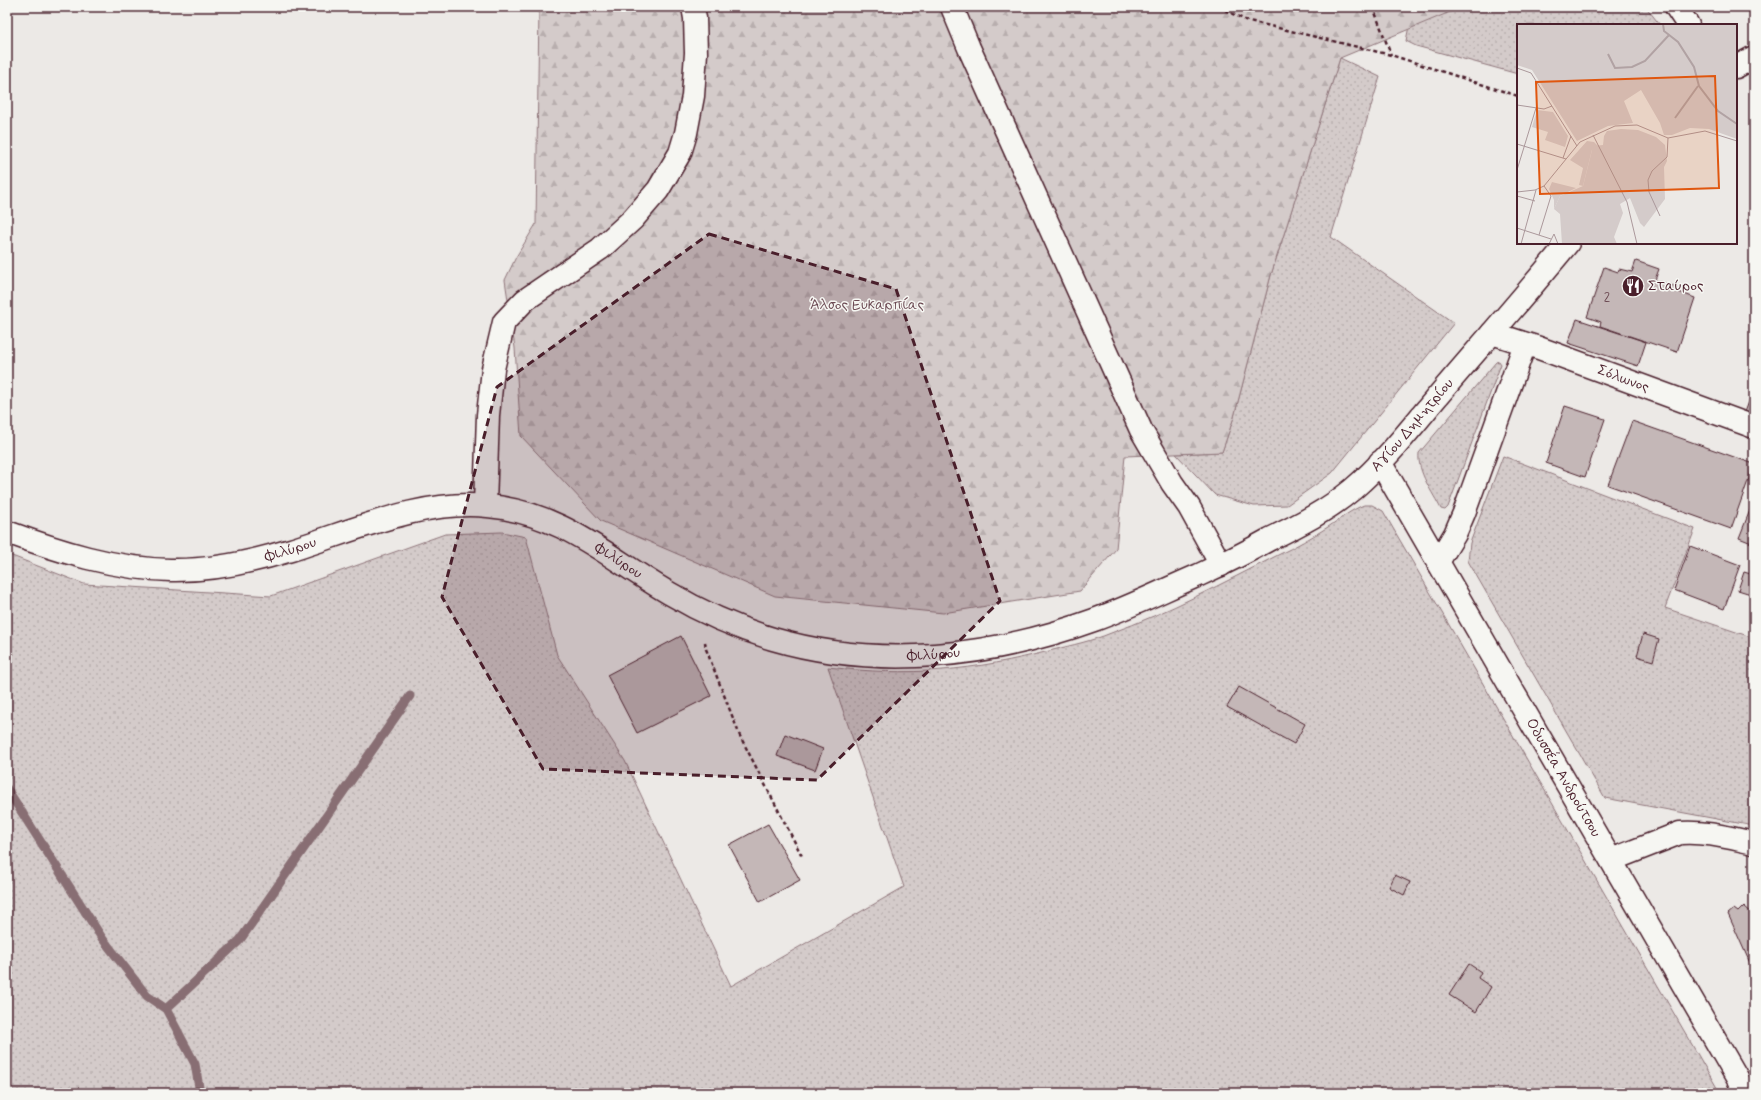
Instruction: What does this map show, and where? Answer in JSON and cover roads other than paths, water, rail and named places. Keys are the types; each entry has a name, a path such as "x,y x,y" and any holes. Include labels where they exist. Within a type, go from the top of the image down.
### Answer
{"street":[{"path":"485,505 488,414 493,369 504,322 525,300 600,249 633,219 658,190 680,153 686,133 693,96 696,53 695,18 693,7"},
{"path":"952,7 969,48 1141,430 1172,483 1189,507 1221,565"},
{"path":"1676,7 1687,24"},
{"path":"1737,66 1754,57"},
{"name":"Αγίου Δημητρίου","path":"1221,565 1312,517 1349,492 1380,462 1567,244"},
{"name":"Σόλωνος","path":"1492,333 1754,427"},
{"path":"1438,562 1455,534 1467,507 1525,344"},
{"name":"Οδυσσέα Ανδρούτσου","path":"1380,462 1746,1093"},
{"name":"Φιλύρου","path":"7,532 75,554 100,560 147,568 189,570 230,566 271,556 373,523 434,508 456,505 485,505 521,512 557,524 584,537 671,594 710,614 767,637 826,650 888,656 955,654 1006,646 1090,622 1121,610 1221,565"},
{"path":"1611,860 1680,833 1691,832 1709,834 1754,843"}],"waterway":[{"path":"166,1009 240,940 410,696"},
{"path":"7,789 102,938 147,996 166,1009 195,1064 200,1093"}],"place":[{"name":"Σταύρος","path":"1633,286"}],"park label":[{"name":"Άλσος Ευκαρπίας","path":"867,305"}]}
